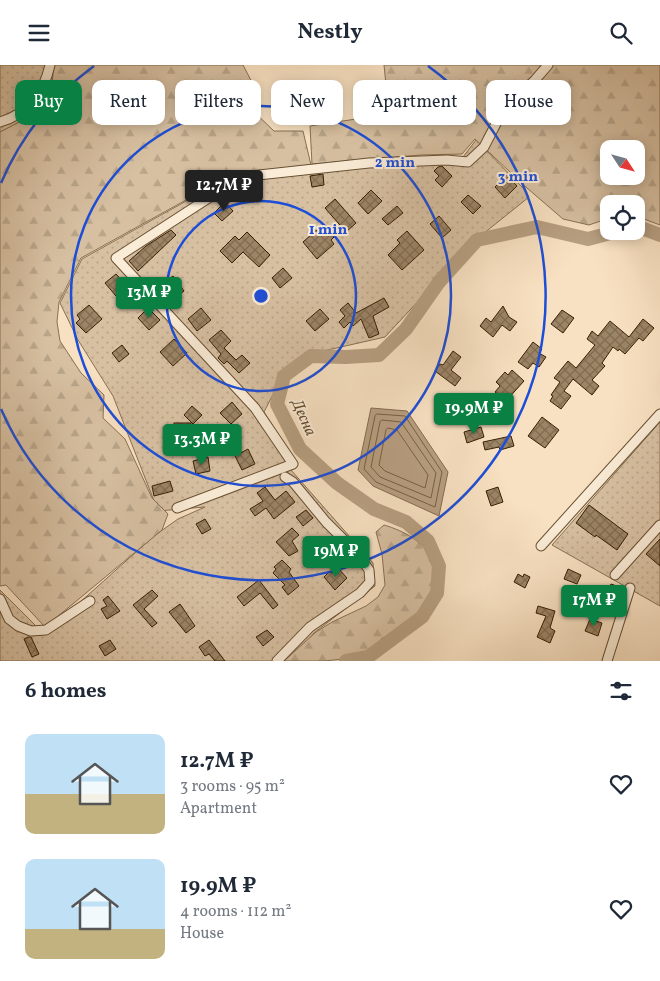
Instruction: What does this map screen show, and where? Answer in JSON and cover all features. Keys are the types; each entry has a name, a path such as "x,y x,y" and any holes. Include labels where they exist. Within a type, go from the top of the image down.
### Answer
{"street":[{"path":"0,122 8,120 23,111 35,99 44,85 50,65"},
{"path":"177,507 293,465 255,408 116,258 241,177 369,163 447,160 468,162 484,147 506,109 548,65"},
{"path":"541,546 660,414"},
{"path":"276,661 310,627 360,593 370,582 369,570 358,554 326,523 293,482 285,477"},
{"path":"615,575 660,525"},
{"path":"607,661 630,588"},
{"path":"0,599 9,619 31,631 46,630 90,601"}],"green space":[{"path":"0,65 54,65 52,80 15,80 15,124 0,132"},
{"path":"54,65 243,65 251,80 175,80 175,125 261,125 261,119 274,131 303,131 311,165 233,174 81,258 59,302 57,322 60,341 81,373 104,395 103,418 125,439 152,498 168,514 162,530 45,627 6,585 0,586 0,132 15,124 82,125 82,80 52,80"},
{"path":"384,65 660,65 660,225 645,219 645,195 600,195 600,221 589,225 563,219 475,139 462,154 421,155 312,164 310,126 343,125 343,121 353,119 353,125 476,125 476,80 386,80"},
{"path":"476,140 524,189 529,197 473,242 385,337 310,354 283,375 264,412 297,464 291,470 373,563 375,586 314,633 291,661 0,661 0,590 38,628 59,621 154,536 178,519 205,507 158,511 113,396 78,340 60,303 82,259 233,175 389,161 463,157"},
{"path":"660,422 660,606 552,545"},
{"path":"384,525 420,543 434,563 433,588 422,614 402,635 394,640 388,637 382,638 375,647 362,657 324,661 284,661 316,632 366,606 378,597 385,585 382,554 376,532"}],"water":[{"path":"371,408 407,411 448,472 439,516 373,486 358,470"}],"building":[{"path":"442,166 452,176 442,187 435,180 439,176 434,171"},
{"path":"323,174 324,185 312,187 310,176"},
{"path":"507,175 517,186 505,198 495,187"},
{"path":"371,190 382,201 368,214 358,203"},
{"path":"468,195 481,206 473,214 461,202"},
{"path":"335,199 356,223 346,232 325,208"},
{"path":"225,202 233,211 222,221 214,213"},
{"path":"397,206 403,213 388,225 382,219"},
{"path":"439,216 451,230 442,238 430,224"},
{"path":"319,228 324,234 328,230 334,237 331,240 334,244 317,259 303,242"},
{"path":"171,230 176,235 138,271 129,261 146,246"},
{"path":"407,231 424,250 402,270 388,255 400,243 397,240"},
{"path":"247,232 270,255 259,267 243,252 232,263 220,251 235,236 239,240"},
{"path":"283,268 292,278 280,288 272,278"},
{"path":"116,274 127,286 116,296 105,283"},
{"path":"173,276 184,291 173,299 170,294 163,300 153,287 159,282 161,285"},
{"path":"384,298 389,307 373,316 379,334 369,338 361,319 353,326 350,322 344,328 339,322 345,316 340,310 348,303 356,313"},
{"path":"89,305 102,319 86,333 76,323 80,319 77,315"},
{"path":"503,306 509,317 517,322 510,331 502,325 493,337 480,326 486,318 491,322"},
{"path":"148,308 160,320 149,330 138,318"},
{"path":"201,308 211,320 197,331 188,319"},
{"path":"320,309 329,319 315,331 306,321"},
{"path":"562,310 574,318 563,333 551,324"},
{"path":"643,319 654,328 643,341 639,338 625,354 613,347 602,363 605,366 592,380 599,386 592,395 573,379 564,391 571,396 561,409 550,401 553,396 551,395 560,382 554,378 568,361 576,368 595,345 587,339 592,331 598,336 610,321 629,337"},
{"path":"221,330 231,341 224,348 236,360 242,355 250,363 239,373 227,361 224,364 218,358 221,354 209,340"},
{"path":"174,339 187,353 173,366 160,352"},
{"path":"533,342 542,349 539,353 546,357 539,367 533,363 528,369 518,362"},
{"path":"122,345 129,354 119,362 112,353"},
{"path":"453,351 461,357 451,370 461,378 455,386 435,371 440,364 443,365"},
{"path":"512,370 524,381 506,401 495,392 500,386 496,382 505,372 508,375"},
{"path":"484,400 496,410 485,424 473,414"},
{"path":"232,402 242,414 231,424 220,413"},
{"path":"192,406 202,415 193,424 184,415"},
{"path":"542,417 559,430 545,448 528,436"},
{"path":"174,423 191,423 191,431 174,431"},
{"path":"481,427 484,437 467,443 464,432"},
{"path":"511,436 514,446 500,450 499,447 485,450 483,442"},
{"path":"248,449 255,464 242,470 235,456"},
{"path":"208,457 210,471 196,474 193,461"},
{"path":"170,481 173,491 154,496 152,486"},
{"path":"265,487 275,500 286,491 295,502 274,519 266,508 255,516 250,509 263,501 257,493"},
{"path":"498,487 503,502 491,506 486,491"},
{"path":"589,505 628,534 617,550 576,523"},
{"path":"306,510 313,518 303,526 296,517"},
{"path":"205,519 211,529 202,534 196,524"},
{"path":"292,528 299,535 292,541 298,551 289,556 276,542"},
{"path":"660,539 660,566 646,554"},
{"path":"336,541 341,546 338,548 343,555 337,560 327,549"},
{"path":"282,560 291,569 289,572 299,586 288,595 282,587 285,585 273,573 276,569 274,567"},
{"path":"338,568 347,578 335,590 324,577 330,571 332,573"},
{"path":"568,569 581,575 577,584 564,579"},
{"path":"518,574 523,577 524,574 530,577 525,588 514,582"},
{"path":"259,580 278,605 273,609 260,593 244,606 237,597"},
{"path":"611,584 622,588 614,613 600,607"},
{"path":"152,590 158,596 144,609 157,623 152,627 133,605"},
{"path":"108,596 120,611 107,619 101,609 107,606 103,600"},
{"path":"180,604 195,626 186,633 169,612"},
{"path":"538,606 555,611 550,628 555,631 550,643 537,637 546,616 536,613"},
{"path":"590,619 602,623 598,636 585,631"},
{"path":"267,630 274,637 263,646 256,637"},
{"path":"31,637 39,654 32,657 24,639"},
{"path":"110,640 116,649 105,656 99,646"},
{"path":"209,640 225,661 215,661 209,654 205,656 199,647"}],"waterway":[{"name":"Десна","path":"346,661 368,657 422,617 437,593 439,566 428,541 406,522 374,509 337,483 300,449 277,404 284,376 311,356 346,357 379,355 406,329 439,282 477,240 537,227 588,239 600,236"},
{"name":"Десна","path":"645,229 660,235"}]}
